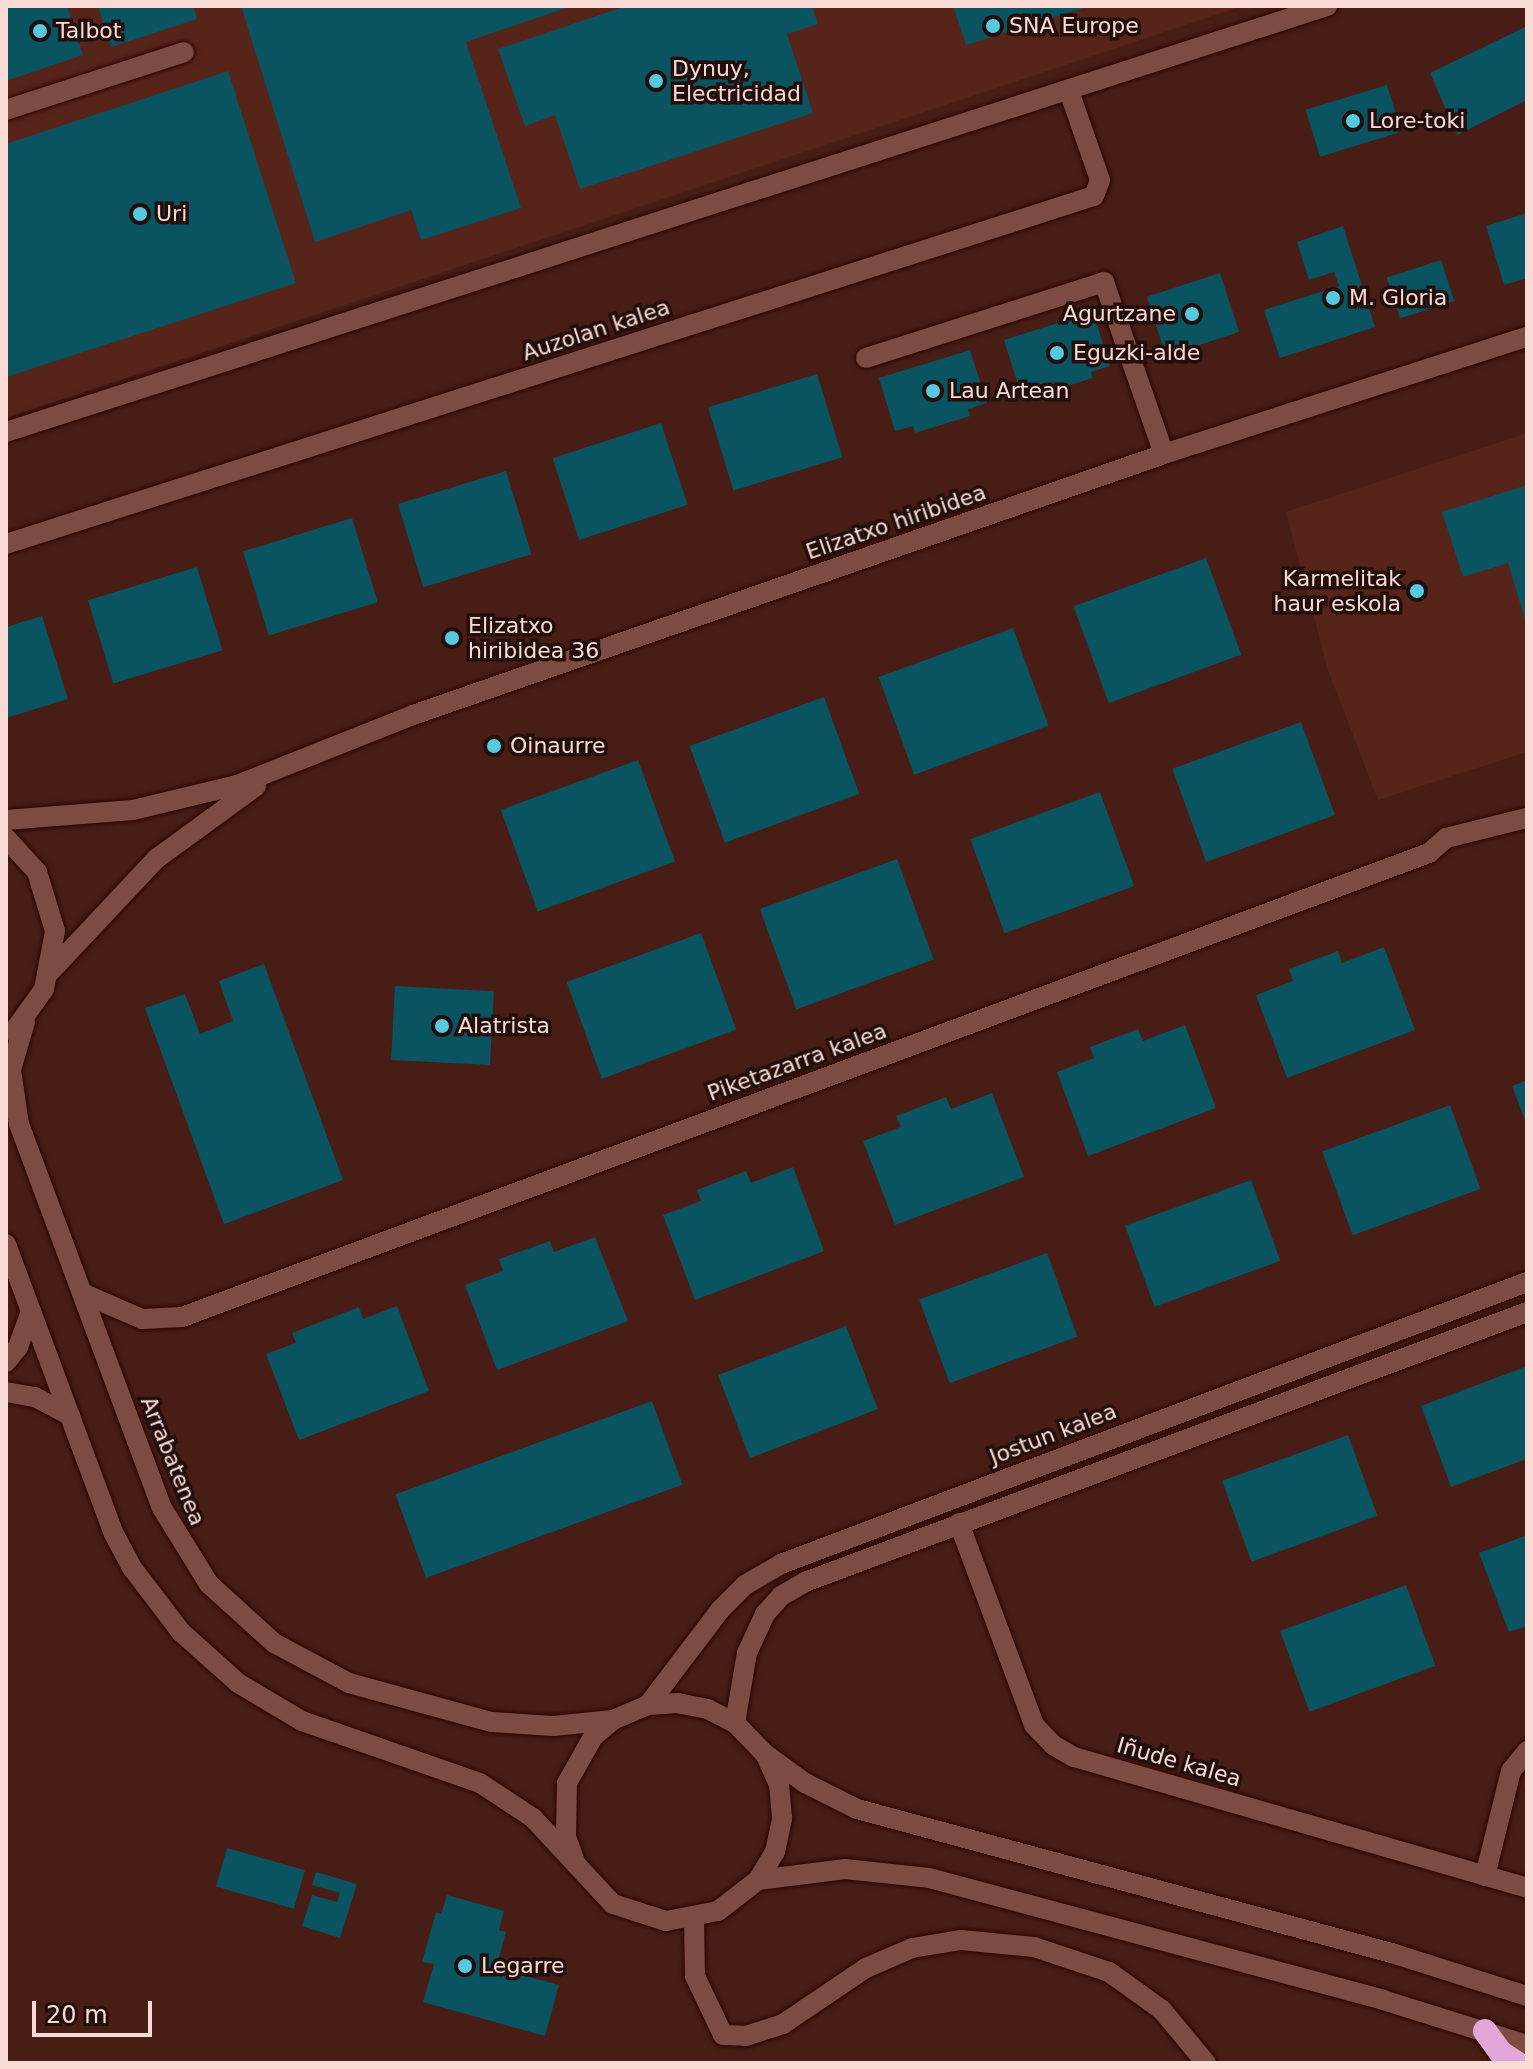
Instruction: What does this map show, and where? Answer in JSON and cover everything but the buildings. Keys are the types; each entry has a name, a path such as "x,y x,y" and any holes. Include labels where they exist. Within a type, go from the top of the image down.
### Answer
{"highway":[{"path":"1485,2031 1501,2053 1517,2063"}],"street":[{"path":"6,432 1327,6"},
{"path":"6,110 184,52"},
{"name":"Auzolan kalea","path":"6,544 1094,196 1100,180 1069,91"},
{"path":"866,358 1104,282 1164,454"},
{"name":"Elizatxo hiribidea","path":"6,820 133,810 287,768 413,715 1164,454 1527,337"},
{"name":"Elizatxo hiribidea","path":"50,972 156,859 287,768"},
{"name":"Piketazarra kalea","path":"82,1293 142,1319 182,1317 1429,853 1446,838 1527,818"},
{"path":"6,838 25,855 46,891 55,931 50,972 25,1022 6,1039"},
{"name":"Arrabatenea","path":"25,1022 11,1070 12,1098 162,1508 183,1548 209,1584 274,1643 349,1683 492,1722 553,1726 613,1720"},
{"name":"Arrabatenea","path":"6,1244 70,1416 133,1569 155,1602 209,1660 302,1721 480,1783 533,1818 613,1904 666,1921 694,1919 740,1898 758,1880 775,1852 782,1818 779,1785 765,1754 735,1723 708,1709 678,1703 648,1705 613,1720 593,1737 567,1783 566,1837 575,1862"},
{"name":"Jostun kalea","path":"648,1705 720,1610 745,1585 781,1564 1527,1282"},
{"path":"6,1362 18,1347 31,1311"},
{"path":"735,1723 747,1653 765,1614 781,1596 959,1523 1527,1312"},
{"path":"6,1392 35,1397 70,1416"},
{"name":"Iñude kalea","path":"959,1523 1034,1725 1053,1745 1074,1757 1527,1888"},
{"path":"1485,1876 1511,1771 1527,1751"},
{"path":"765,1754 805,1783 857,1809 1395,1954 1527,1996"},
{"path":"758,1880 845,1869 929,1878 1527,2045"},
{"path":"694,1919 695,1976 723,2035 746,2036 783,2024 866,1968 912,1948 961,1940 1034,1947 1109,1972 1162,2010 1206,2063"}],"shaded area":[{"path":"6,6 1242,6 6,418"},
{"name":"Karmelitak haur eskola","path":"1527,433 1527,752 1378,800 1328,670 1286,512"}],"place":[{"name":"SNA Europe","path":"993,26"},
{"name":"Talbot","path":"40,31"},
{"name":"Dynuy, Electricidad","path":"656,81"},
{"name":"Lore-toki","path":"1353,121"},
{"name":"Uri","path":"140,214"},
{"name":"M. Gloria","path":"1333,298"},
{"name":"Agurtzane","path":"1192,314"},
{"name":"Eguzki-alde","path":"1057,353"},
{"name":"Lau Artean","path":"933,391"},
{"name":"Karmelitak haur eskola","path":"1417,591"},
{"name":"Elizatxo hiribidea 36","path":"452,638"},
{"name":"Oinaurre","path":"494,746"},
{"name":"Alatrista","path":"442,1026"},
{"name":"Legarre","path":"465,1966"}]}
